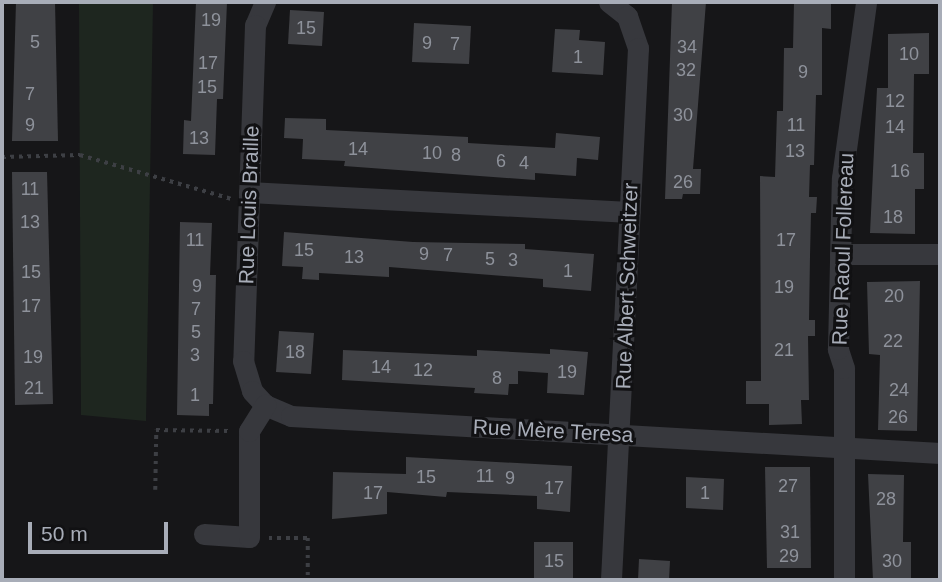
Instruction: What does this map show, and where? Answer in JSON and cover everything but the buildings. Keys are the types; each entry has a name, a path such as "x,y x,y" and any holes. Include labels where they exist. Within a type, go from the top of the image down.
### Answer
{"street":[{"name":"Rue Louis Braille","path":"265,2 255,25 243,361 252,391 265,405"},
{"name":"Rue Albert Schweitzer","path":"609,2 627,16 638,48 621,435 611,580"},
{"name":"Rue Raoul Follereau","path":"844,580 844,368 838,349 842,178 866,2"},
{"path":"249,198 629,212"},
{"path":"840,254 940,254"},
{"path":"204,534 249,537 248,431 265,405"},
{"name":"Rue Mère Teresa","path":"265,405 291,416 940,453"}],"path":[{"path":"2,157 80,155 249,198"},
{"path":"155,490 156,430 248,431"},
{"path":"249,537 308,538 308,580"}],"shaded area":[{"path":"79,2 153,2 146,421 81,415"}]}
